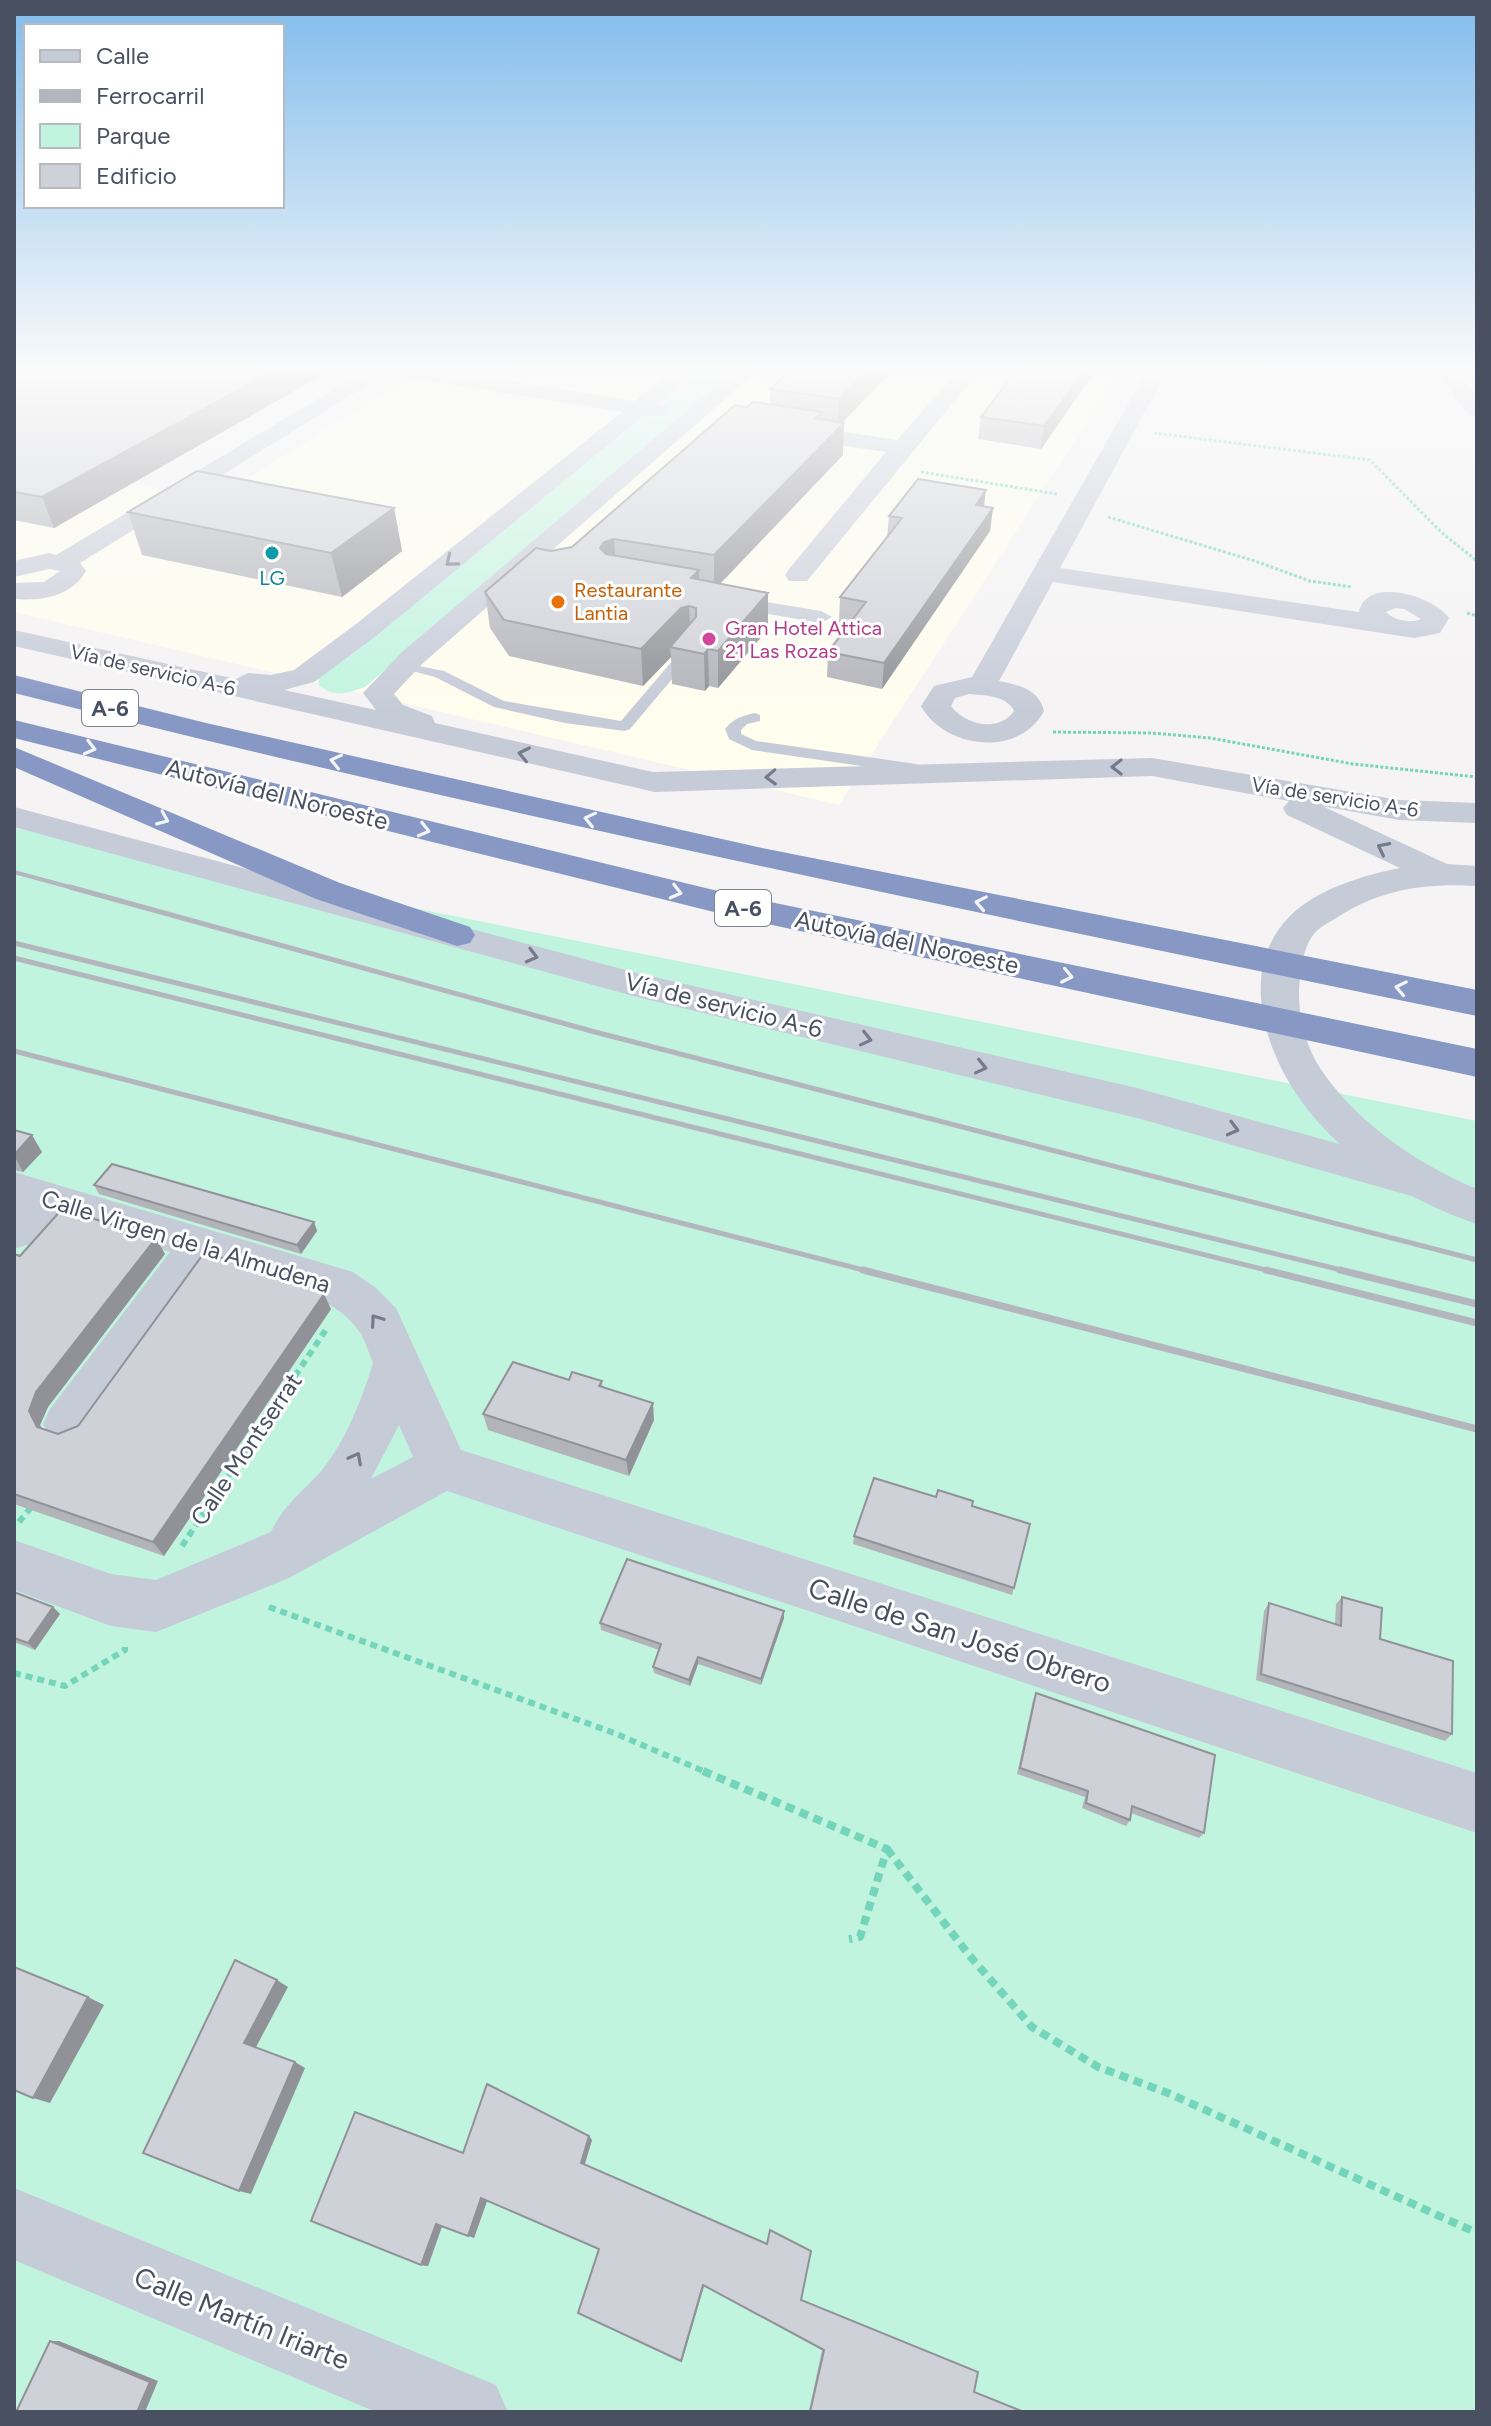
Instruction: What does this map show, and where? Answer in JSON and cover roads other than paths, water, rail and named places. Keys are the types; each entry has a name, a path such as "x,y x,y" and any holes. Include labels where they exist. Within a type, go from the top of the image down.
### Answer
{"highway":[{"name":"Autovía del Noroeste","path":"14,684 206,732 762,858 1477,1003"},
{"name":"Autovía del Noroeste","path":"14,729 722,903 1477,1063"},
{"path":"14,756 328,891 457,935"}],"street":[{"path":"14,569 36,563 61,563 192,484"},
{"path":"178,676 271,684 304,676 398,605 546,484"},
{"path":"484,745 392,711 378,693 429,644 615,484"},
{"path":"798,575 872,484"},
{"path":"982,685 1094,484"},
{"path":"14,591 39,591 64,583 73,571 61,563"},
{"path":"1044,573 1383,624"},
{"path":"704,597 821,617"},
{"path":"398,605 419,619 462,615"},
{"path":"366,630 407,629 429,644"},
{"name":"Vía de servicio A-6","path":"14,638 655,782 1138,767 1399,810 1477,813"},
{"path":"982,685 1011,691 1027,706 1028,714 1024,722 1000,731 970,731 956,727 938,714 936,706 944,692 982,685"},
{"name":"Vía de servicio A-6","path":"1194,774 1325,818 1391,853 1460,875"},
{"name":"Vía de servicio A-6","path":"14,817 637,985 1137,1103 1436,1187"},
{"path":"1460,875 1385,881 1338,899 1302,925 1284,959 1279,1001 1289,1048 1318,1096 1366,1145 1436,1187 1477,1207"},
{"path":"14,1232 30,1193"},
{"name":"Calle Virgen de la Almudena","path":"30,1193 337,1285 379,1322 443,1467"},
{"path":"68,1424 202,1243"},
{"path":"264,1581 342,1484 384,1406 397,1363"},
{"path":"14,1565 130,1624 156,1606 264,1581 443,1467"},
{"name":"Calle de San José Obrero","path":"443,1467 1477,1803"},
{"name":"Calle Martín Iriarte","path":"14,2224 469,2412"}],"lane":[{"path":"404,667 439,674 499,704 565,718 625,726 690,649"},
{"path":"755,718 742,721 733,729 734,736 752,745 933,771"}],"railway":[{"path":"14,872 77,889"},
{"path":"70,887 595,1032 1477,1260"},
{"path":"14,943 1349,1272"},
{"path":"14,958 1269,1271"},
{"path":"14,1051 871,1272"},
{"path":"863,1270 1477,1429"},
{"path":"1340,1270 1477,1304"},
{"path":"1269,1271 1274,1272"},
{"path":"1269,1271 1477,1323"}],"place":[{"name":"LG","path":"272,553"},
{"name":"Restaurante Lantia","path":"558,602"},
{"name":"Gran Hotel Attica 21 Las Rozas","path":"709,639"}]}
